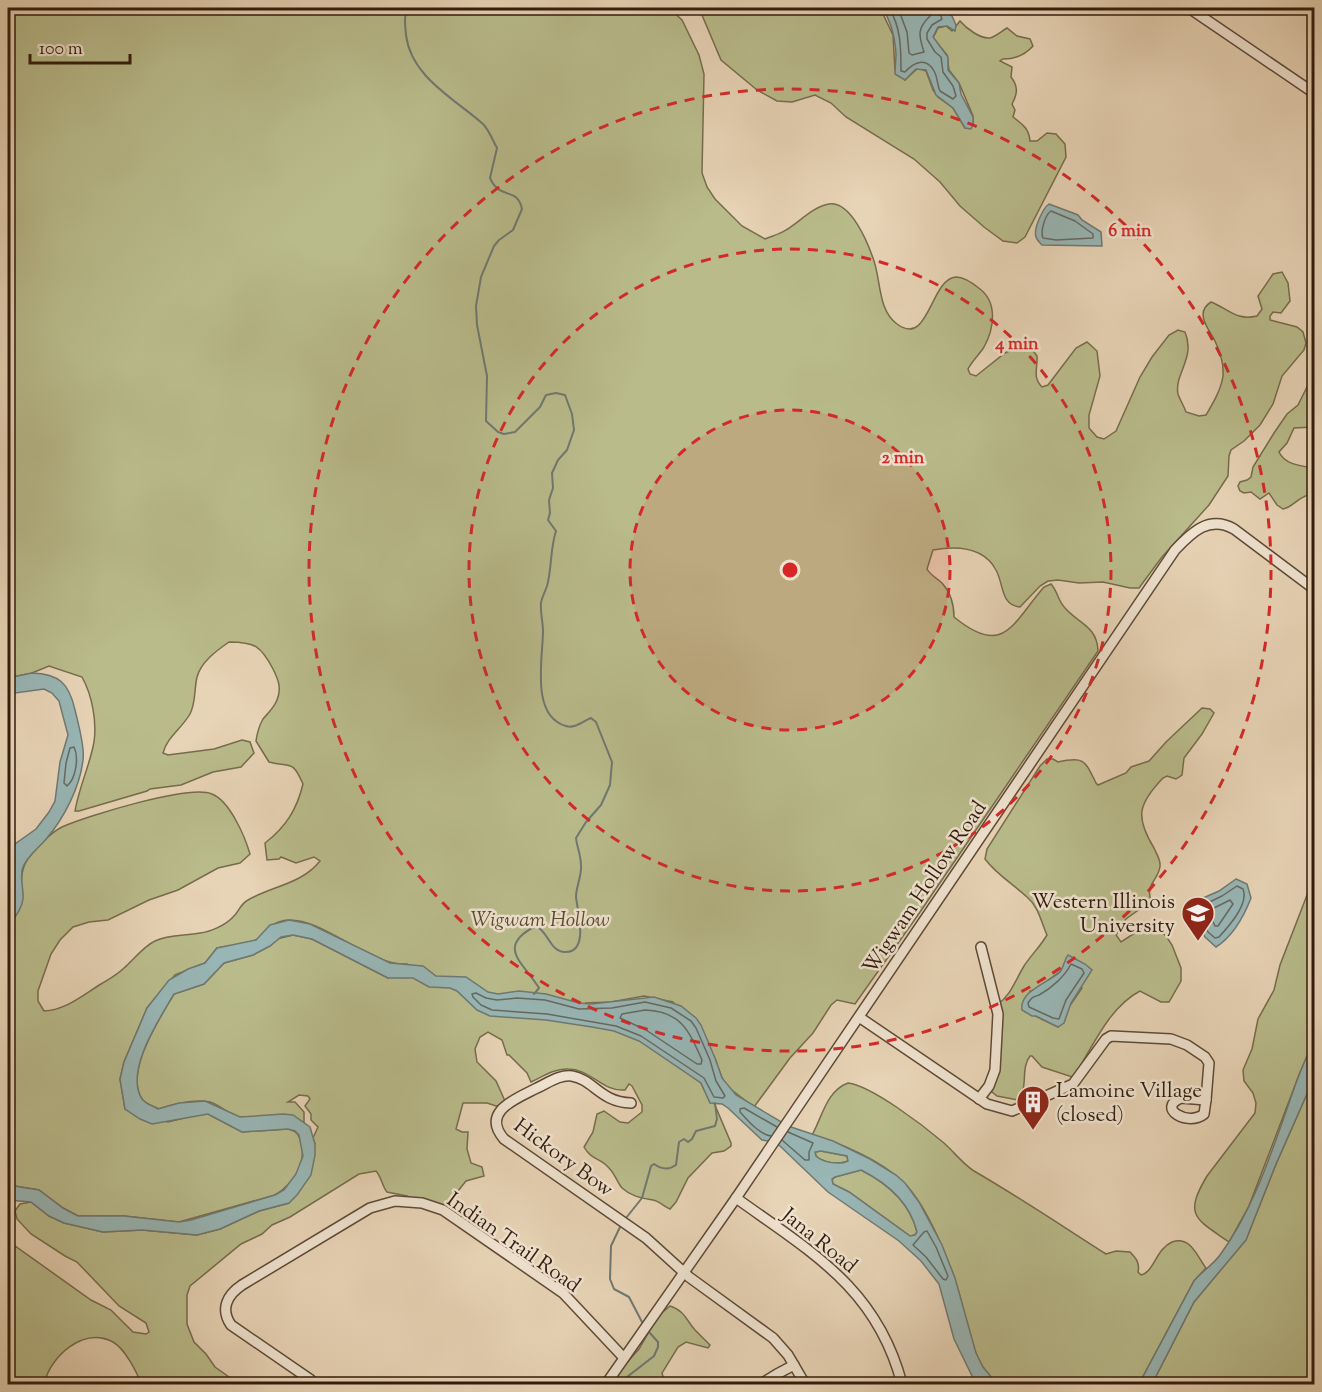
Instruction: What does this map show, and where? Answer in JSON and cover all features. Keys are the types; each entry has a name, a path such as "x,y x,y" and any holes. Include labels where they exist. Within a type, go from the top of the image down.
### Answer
{"street":[{"path":"1190,8 1314,93"},
{"name":"Wigwam Hollow Road","path":"606,1384 736,1198 1175,550 1203,525 1215,523 1228,526 1314,589"},
{"path":"979,1099 989,1086 995,1070 998,1014 981,947"},
{"path":"859,1017 995,1108 1012,1111 1069,1086 1078,1080 1106,1039 1111,1036 1171,1039 1196,1051 1209,1063 1206,1100"},
{"name":"Hickory Bow","path":"631,1103 609,1099 578,1078 566,1076 507,1104 497,1118 497,1130 504,1139 646,1238 684,1272"},
{"name":"Jana Road","path":"736,1198 825,1262 856,1293 886,1341 902,1384"},
{"name":"Indian Trail Road","path":"311,1380 231,1325 225,1311 228,1298 242,1285 361,1214 383,1203 395,1201 411,1201 433,1206 443,1210 480,1235 563,1293 624,1358"},
{"path":"684,1272 773,1338 794,1365 805,1384"},
{"path":"761,1384 794,1365"}],"green space":[{"name":"Wigwam Hollow","path":"8,8 669,8 682,20 699,55 704,74 702,173 715,199 742,226 765,239 784,231 823,205 837,205 844,209 858,225 868,244 886,311 897,324 908,329 916,327 923,320 947,281 959,277 975,285 990,301 993,316 984,347 968,369 970,374 976,376 1005,353 1023,345 1031,348 1037,356 1036,376 1042,387 1048,385 1076,348 1087,342 1097,351 1100,376 1089,415 1089,428 1097,437 1104,439 1116,431 1140,377 1152,357 1169,335 1178,330 1185,332 1188,350 1179,380 1178,394 1186,412 1199,416 1206,415 1219,391 1223,376 1219,352 1203,315 1206,306 1211,302 1238,316 1257,316 1262,309 1258,296 1273,274 1282,272 1288,283 1290,301 1281,313 1273,312 1270,320 1297,327 1303,332 1306,343 1304,350 1282,376 1273,404 1260,425 1231,450 1228,476 1209,505 1162,557 1139,588 1103,582 1048,581 1020,607 1006,598 996,570 984,556 960,548 933,550 927,569 948,591 953,604 954,617 971,629 985,635 996,635 1006,631 1015,624 1044,587 1051,584 1063,605 1091,631 1098,651 855,1004 837,1000 831,1005 813,1033 790,1058 754,1107 729,1088 722,1078 715,1058 673,1002 644,996 611,1002 585,1003 659,1040 701,1083 710,1102 714,1103 731,1143 731,1146 724,1151 712,1153 688,1178 670,1209 626,1191 620,1186 609,1168 590,1155 584,1147 593,1132 597,1114 604,1111 620,1122 628,1123 642,1112 642,1105 632,1086 629,1084 625,1090 617,1090 576,1070 568,1069 553,1071 531,1082 527,1073 507,1055 502,1040 488,1032 480,1037 475,1049 477,1062 496,1081 505,1101 496,1106 487,1103 463,1103 456,1129 468,1132 467,1149 471,1163 482,1167 484,1176 466,1181 439,1209 407,1196 387,1192 376,1171 359,1174 290,1217 272,1225 262,1234 241,1244 190,1286 187,1295 187,1324 194,1342 215,1367 239,1384 204,1384 192,1380 185,1384 141,1384 130,1361 117,1345 102,1338 90,1338 80,1341 61,1355 47,1374 44,1384 8,1384 8,1241 91,1300 111,1310 133,1332 146,1334 149,1332 146,1323 119,1306 77,1262 31,1234 17,1219 15,1211 20,1204 31,1202 49,1216 64,1223 103,1232 142,1230 197,1235 220,1229 259,1211 289,1203 315,1144 313,1138 318,1127 311,1120 311,1114 305,1106 310,1099 308,1096 299,1095 288,1102 295,1102 304,1112 304,1123 295,1118 279,1115 240,1117 214,1103 204,1101 184,1102 159,1109 142,1099 138,1088 137,1075 146,1045 174,994 204,984 224,963 253,955 270,946 277,939 293,935 312,939 388,978 406,964 392,963 377,958 302,921 282,921 258,939 244,944 217,948 205,963 175,975 147,1008 124,1062 120,1079 125,1109 168,1122 208,1114 242,1132 288,1129 295,1132 301,1142 300,1165 288,1185 275,1195 179,1222 124,1216 78,1216 39,1190 8,1185 8,926 20,907 24,867 42,843 62,827 93,816 161,797 200,792 212,794 225,804 241,829 250,854 240,863 218,868 178,890 149,900 108,920 73,927 60,940 51,954 38,991 38,1001 44,1011 60,1008 81,997 119,973 155,941 171,936 213,930 230,920 245,902 296,880 313,869 320,861 314,857 296,863 281,857 267,860 265,843 290,817 303,784 296,771 290,766 269,762 256,741 263,719 277,700 279,688 269,661 261,650 251,644 229,642 205,662 197,677 190,714 168,742 163,753 168,755 214,749 242,740 250,742 254,753 241,767 213,772 181,785 150,789 79,811 75,811 95,734 93,708 82,677 49,666 32,673 8,678"},
{"path":"699,8 836,8 838,12 850,11 852,8 880,8 893,35 895,70 905,80 918,68 926,71 933,90 938,97 953,108 965,128 973,124 973,116 959,83 949,70 947,55 933,38 938,28 946,26 952,31 960,21 982,37 990,38 1007,28 1017,36 1030,39 1033,46 1027,52 1000,61 1012,67 1011,77 1016,90 1012,104 1015,110 1013,117 1027,130 1030,141 1037,141 1047,133 1056,134 1065,144 1066,157 1025,237 1017,243 1003,241 960,206 940,182 914,159 846,117 831,103 815,95 792,102 777,101 757,90 721,60"},
{"path":"1308,385 1314,388 1314,427 1294,428 1287,443 1279,452 1285,460 1314,468 1314,505 1309,495 1283,509 1277,505 1269,493 1260,499 1251,492 1240,491 1238,486 1240,482 1251,477 1253,467 1274,433 1287,414 1298,405"},
{"path":"1202,708 1210,709 1214,713 1184,758 1182,775 1176,779 1167,776 1163,778 1144,803 1142,819 1159,859 1159,871 1151,886 1151,901 1126,919 1116,935 1121,942 1144,927 1159,930 1172,945 1181,968 1181,981 1169,1002 1161,1002 1140,991 1120,1006 1104,1026 1072,1077 1042,1067 1030,1056 1025,1067 1023,1089 1018,1100 997,1096 987,1088 997,1005 1009,992 1024,966 1047,935 1031,901 985,859 987,849 1040,766 1047,759 1058,762 1079,760 1083,762 1098,785 1126,773 1131,767 1149,761","holes":["1064,966 1082,988 1069,1007 1064,1022 1058,1027 1025,1011 1030,991 1062,970"]},
{"path":"1314,877 1314,1046 1299,1075 1249,1206 1229,1242 1201,1222 1195,1208 1196,1200 1207,1176 1255,1113 1256,1103 1253,1093 1244,1081 1243,1070 1252,1049 1258,1019 1274,990 1280,965"},
{"path":"1314,1078 1314,1384 1152,1384 1194,1302 1246,1239"},
{"path":"848,1083 870,1091 898,1108 944,1143 974,1171 1106,1254 1116,1251 1130,1252 1137,1261 1138,1272 1141,1275 1149,1270 1162,1250 1172,1242 1184,1241 1192,1248 1206,1268 1194,1281 1139,1384 997,1384 979,1359 944,1250 913,1193 895,1175 873,1160 812,1135 834,1092"},
{"path":"815,1152 847,1156 848,1161 827,1162 816,1156"},
{"path":"861,1170 880,1181 903,1203 914,1222 917,1232 915,1235 910,1236 849,1192 833,1184 832,1180 835,1177"},
{"path":"670,1306 682,1313 710,1345 708,1348 686,1342 678,1347 662,1373 665,1384 612,1384 622,1368 639,1349 658,1316"}],"water":[{"path":"882,8 943,8 952,16 956,25 955,31 947,26 938,27 933,37 948,57 948,70 959,83 961,94 973,117 971,129 965,128 953,108 936,95 926,70 916,69 905,80 895,74 894,36"},
{"path":"1049,204 1078,215 1101,232 1102,246 1042,245 1035,233 1041,214"},
{"path":"32,673 56,678 70,693 79,728 83,760 75,791 65,812 23,867 22,903 8,926 11,852 15,844 36,829 55,801 60,762 68,735 59,701 52,693 44,689 8,694 8,678"},
{"path":"1236,879 1247,884 1251,898 1237,925 1216,947 1205,937 1187,905 1219,891"},
{"path":"289,920 310,924 390,963 423,966 436,976 466,977 488,992 498,994 519,991 546,994 591,1004 654,997 681,1006 701,1025 722,1078 736,1095 788,1126 833,1141 870,1159 905,1183 919,1202 942,1245 955,1278 976,1353 983,1367 997,1384 976,1384 954,1339 939,1284 921,1261 899,1241 828,1192 780,1146 774,1142 762,1140 722,1104 710,1103 701,1083 639,1041 614,1031 592,1027 546,1020 490,1016 477,1010 457,991 450,988 429,987 413,978 388,978 312,939 293,935 281,937 253,955 224,963 204,984 174,994 146,1045 137,1074 142,1099 158,1109 179,1103 205,1101 240,1117 293,1115 310,1127 315,1144 311,1175 289,1203 259,1211 220,1229 197,1235 142,1230 103,1232 64,1223 49,1216 31,1202 8,1200 8,1185 39,1190 78,1216 124,1216 179,1222 275,1195 284,1190 296,1174 303,1156 299,1135 295,1131 288,1129 242,1132 208,1114 152,1124 125,1109 120,1079 124,1062 147,1008 169,980 188,969 205,963 217,948 256,940 270,925","holes":["815,1152 847,1156 848,1161 827,1162 816,1156","861,1170 880,1181 903,1203 914,1222 917,1232 915,1235 910,1236 849,1192 833,1184 832,1179 835,1177"]},
{"path":"1068,955 1092,970 1071,1003 1064,1023 1058,1027 1022,1010 1022,1003 1035,988 1060,972"},
{"path":"1314,1046 1314,1078 1246,1240 1194,1302 1152,1384 1139,1384 1194,1281 1220,1255 1245,1214 1266,1168 1299,1075"}],"waterway":[{"path":"407,8 406,35 416,63 436,86 485,126 497,148 490,178 499,189 516,198 522,209 513,230 494,246 481,277 476,306 477,325 487,376 486,421 498,432 504,434 515,432 540,407 546,395 556,393 565,395 572,414 574,430 567,450 558,460 552,473 553,488 549,500 548,520 556,531 549,579 541,603 543,631 541,684 547,711 555,720 569,727 591,718 596,722 612,762 610,785 601,805 576,838 581,869 576,897 580,920 580,938 577,946 573,950 560,951 536,926 517,941 516,956 539,988 534,994"},
{"path":"626,1218 642,1198 651,1166 654,1164 662,1168 673,1167 676,1165 679,1142 684,1139 688,1142 696,1131 715,1126 717,1119 715,1103"},
{"path":"620,1227 611,1246 610,1279 614,1289 629,1297 642,1322"},
{"path":"618,1384 654,1356 658,1342 649,1332"}],"place":[{"name":"Western Illinois University","path":"1198,942"},
{"name":"Lamoine Village (closed)","path":"1033,1131"}]}
